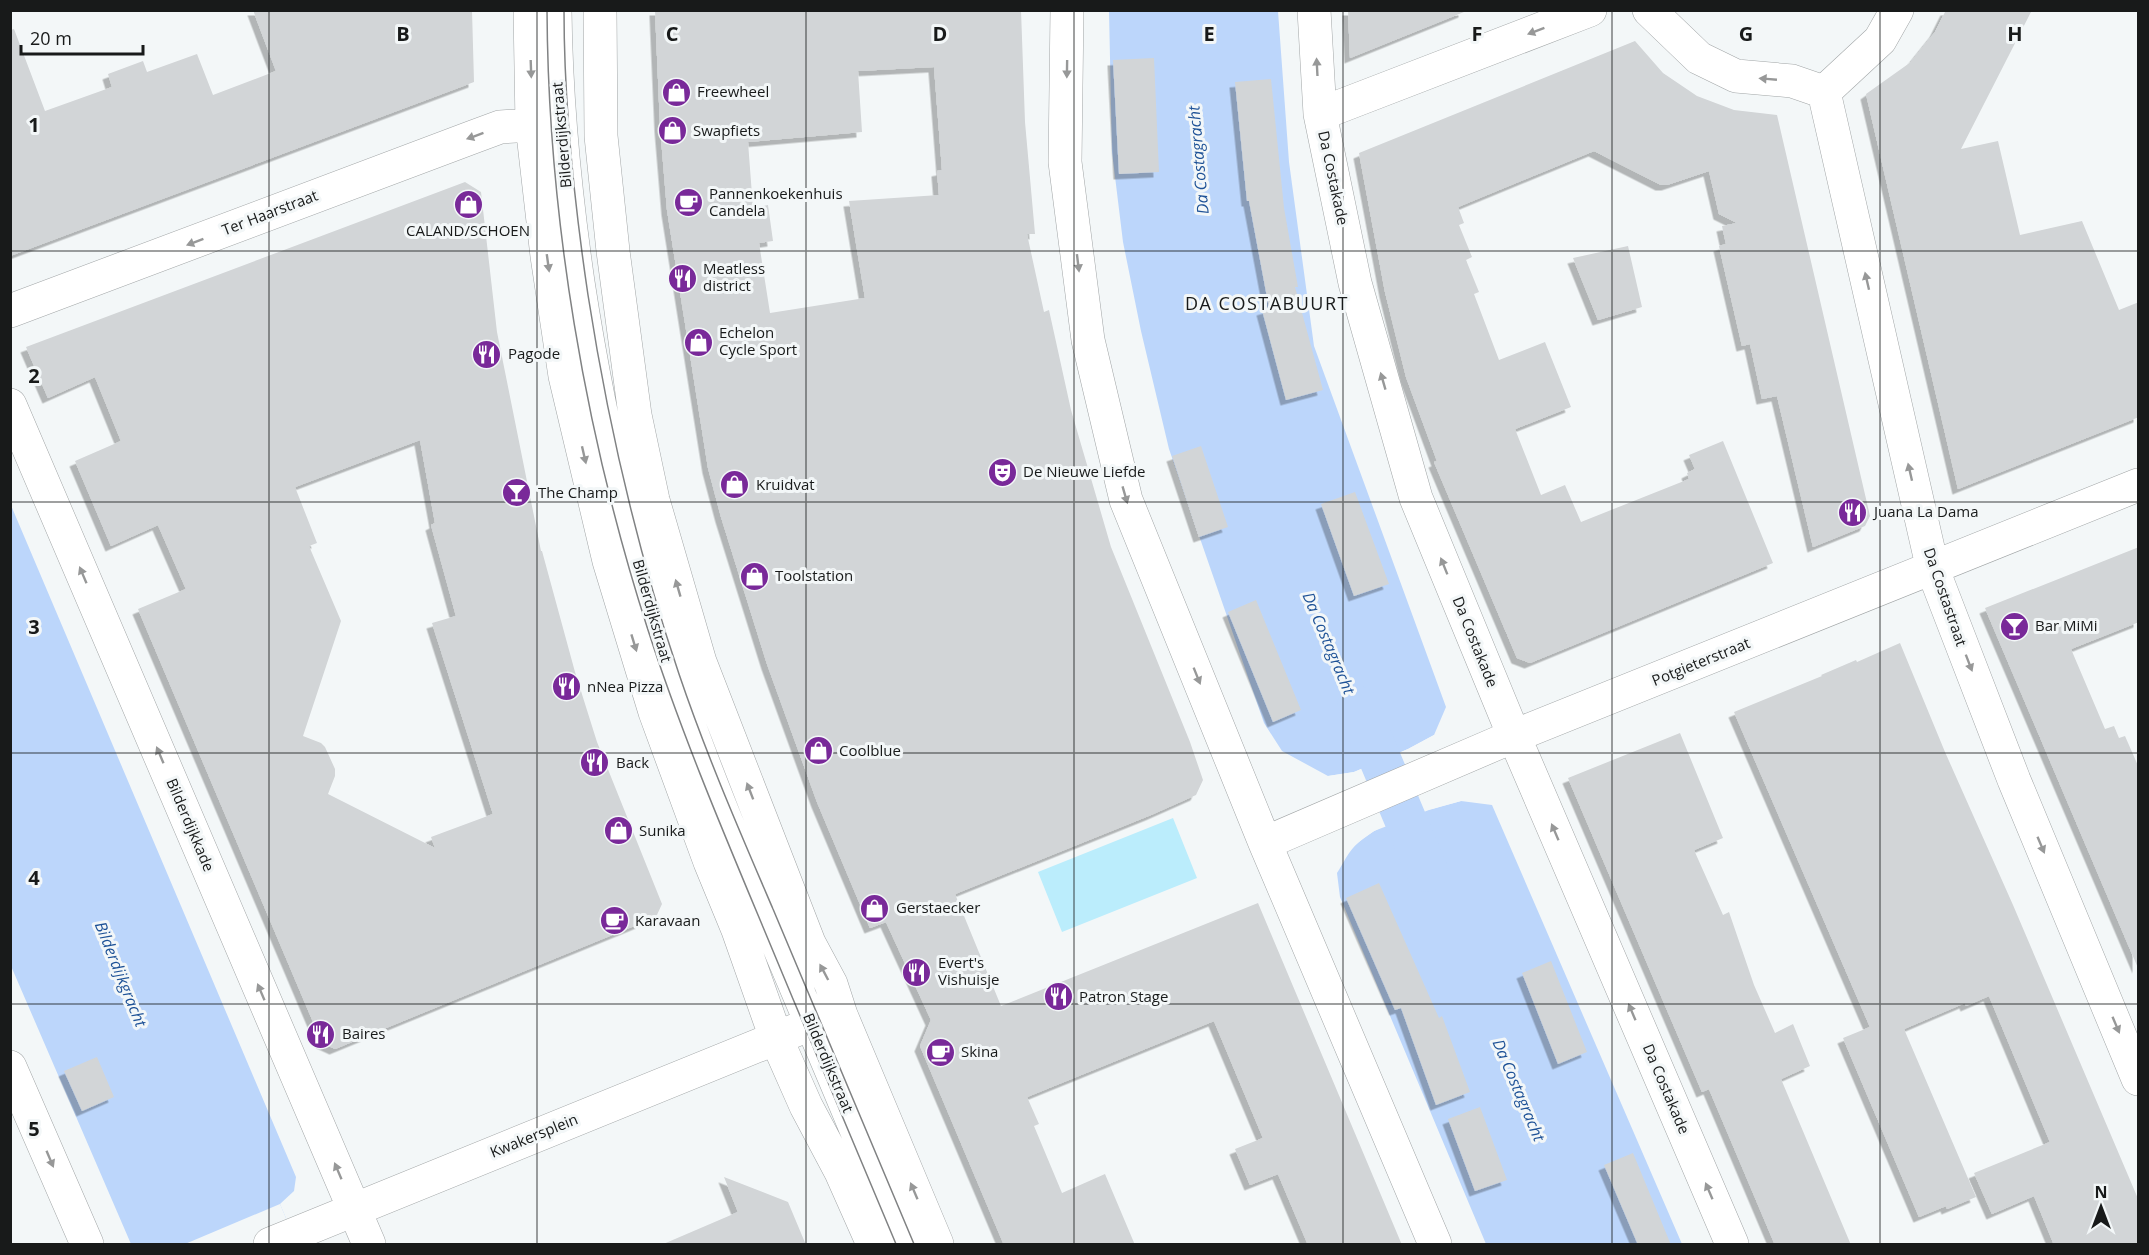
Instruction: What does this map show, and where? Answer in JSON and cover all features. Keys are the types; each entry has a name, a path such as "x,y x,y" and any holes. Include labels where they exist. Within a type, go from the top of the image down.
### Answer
{"street":[{"name":"Bilderdijkstraat","path":"530,10 532,125 547,256 565,376 609,561 655,712 710,862 738,930 776,1038 806,1106 841,1172 873,1245"},
{"name":"Bilderdijkstraat","path":"555,10 563,164 593,375 607,445 654,620 697,747 734,842 826,1019 937,1245"},
{"name":"Bilderdijkstraat","path":"600,10 601,136 613,251 635,415 653,500 700,662 809,943 831,984 826,1019 904,1245"},
{"path":"1067,10 1065,162 1088,340 1126,500 1265,843 1435,1245"},
{"name":"Da Costakade","path":"1314,10 1320,114 1355,283 1416,498 1514,736 1732,1245"},
{"path":"1320,114 1590,10"},
{"path":"1649,10 1699,58 1708,63 1736,76 1792,81 1824,92 1880,40 1897,10"},
{"name":"Da Costastraat","path":"1824,92 1933,570 2014,780 2139,1079"},
{"name":"Ter Haarstraat","path":"10,311 500,127 532,125"},
{"name":"Bilderdijkkade","path":"10,405 369,1245"},
{"name":"Potgieterstraat","path":"1265,843 1342,812 1514,736 1933,570 2139,485"},
{"name":"Kwakersplein","path":"282,1240 826,1019"},
{"path":"10,1066 87,1245"}],"shaded area":[{"path":"1173,818 1197,878 1062,932 1038,872"}],"water":[{"path":"1109,11 1278,11 1289,162 1314,346 1446,707 1434,735 1354,772 1328,776 1282,751 1264,723 1169,449 1123,242 1112,152"},
{"name":"Bilderdijkgracht","path":"10,503 296,1177 294,1191 280,1204 297,1244 131,1244 11,966"},
{"path":"1461,801 1492,805 1682,1244 1486,1244 1340,897 1337,873 1355,846 1380,828 1406,817"}],"pier":[{"path":"1434,735 1435,738 1410,752 1355,775 1329,779 1328,776 1354,772"},
{"path":"1460,798 1461,801 1429,810 1374,831 1356,844 1355,841 1373,828 1428,807"},
{"path":"280,1204 297,1244 185,1244"}],"building":[{"path":"253,10 472,10 474,82 10,256 10,30 14,29 45,111 112,87 108,74 143,61 147,72 197,54 213,95 276,71"},
{"path":"655,10 1021,10 1025,122 1035,234 1027,234 1044,312 1049,310 1071,410 1111,547 1190,742 1203,780 1196,795 955,894 1001,1006 1258,903 1402,1245 1308,1245 1278,1174 1250,1185 1235,1149 1263,1138 1214,1021 1027,1097 1039,1124 1034,1126 1062,1193 1105,1174 1135,1245 1004,1245 920,1046 931,1020 886,922 870,928 817,802 767,664 721,517 708,468 667,210 660,126","holes":["934,67 942,170 937,171 939,195 849,201 865,298 770,313 759,243 773,241 768,205 753,208 748,142 862,132 858,71"]},
{"path":"1348,10 1464,10 1464,12 1350,58"},
{"path":"1946,10 2032,10 1961,149 1998,141 2020,235 2082,221 2119,310 2139,302 2139,417 1958,489 1866,94 1911,62 1935,32"},
{"path":"1635,41 1663,73 1697,96 1734,110 1777,115 1870,516 1865,526 1813,547 1777,396 1762,399 1750,344 1742,346 1719,246 1726,244 1722,226 1737,223 1719,214 1709,171 1661,185 1594,151 1458,207 1464,223 1459,225 1472,257 1466,260 1479,292 1474,294 1499,360 1545,342 1571,407 1515,429 1541,495 1565,485 1581,522 1689,479 1687,473 1695,469 1689,455 1723,441 1773,563 1530,663 1517,658 1434,462 1437,461 1406,377 1385,292 1359,153"},
{"path":"1154,58 1159,172 1119,174 1113,60"},
{"path":"1271,79 1284,208 1298,287 1295,287 1323,390 1286,400 1262,310 1269,308 1249,201 1247,201 1235,82"},
{"path":"465,182 481,192 497,332 541,551 597,742 662,904 656,917 335,1049 322,1043 138,609 186,589 158,525 111,546 75,461 121,441 95,377 48,398 26,347","holes":["420,440 435,523 431,525 456,616 432,623 493,814 431,837 435,848 328,794 335,776 335,769 325,747 303,736 341,621 309,546 317,543 295,487"]},
{"path":"1628,246 1642,307 1598,320 1573,258"},
{"path":"1201,446 1228,527 1199,537 1172,456"},
{"path":"1355,492 1389,584 1354,596 1321,504"},
{"path":"2139,547 2139,622 2071,649 2105,729 2114,726 2119,738 2125,736 2139,768 2138,968 1985,608"},
{"path":"1256,600 1301,710 1273,722 1228,612"},
{"path":"1900,643 2139,1201 2139,1245 2054,1245 2034,1196 1992,1214 1974,1173 2050,1142 1989,996 1966,1006 1965,1003 1904,1029 1976,1197 1947,1209 1946,1206 1919,1217 1843,1038 1870,1027 1734,712"},
{"path":"1680,733 1723,838 1694,850 1723,915 1729,912 1754,985 1775,1033 1793,1024 1810,1066 1781,1079 1851,1245 1775,1245 1709,1089 1702,1092 1568,778"},
{"path":"1379,883 1439,1018 1442,1016 1470,1092 1436,1105 1401,1008 1395,1010 1346,898"},
{"path":"1551,961 1587,1052 1558,1064 1522,973"},
{"path":"97,1057 114,1097 82,1111 64,1071"},
{"path":"1480,1107 1507,1180 1475,1191 1448,1119"},
{"path":"1633,1153 1671,1245 1638,1245 1604,1165"},
{"path":"724,1177 788,1202 806,1245 661,1245 738,1212"}],"waterway":[{"name":"Da Costagracht","path":"1358,707 1427,871"}],"tram line":[{"path":"547,10 554,166 574,324 606,480 626,556 648,630 702,780 896,1244"},
{"path":"564,10 571,153 588,295 625,486 650,581 689,704 712,763 914,1244"}],"place":[{"name":"Freewheel","path":"676,92"},
{"name":"Swapfiets","path":"672,131"},
{"name":"Pannenkoekenhuis Candela","path":"688,203"},
{"name":"CALAND/SCHOEN","path":"468,204"},
{"name":"Meatless district","path":"682,278"},
{"name":"Echelon Cycle Sport","path":"698,342"},
{"name":"Pagode","path":"487,354"},
{"name":"De Nieuwe Liefde","path":"1002,472"},
{"name":"Kruidvat","path":"735,485"},
{"name":"The Champ","path":"517,493"},
{"name":"Juana La Dama","path":"1853,512"},
{"name":"Toolstation","path":"754,576"},
{"name":"Bar MiMi","path":"2014,626"},
{"name":"nNea Pizza","path":"566,687"},
{"name":"Coolblue","path":"818,751"},
{"name":"Back","path":"595,763"},
{"name":"Sunika","path":"618,831"},
{"name":"Gerstaecker","path":"875,908"},
{"name":"Karavaan","path":"614,921"},
{"name":"Evert's Vishuisje","path":"917,972"},
{"name":"Patron Stage","path":"1058,997"},
{"name":"Baires","path":"321,1034"},
{"name":"Skina","path":"940,1052"}],"district":[{"name":"DA COSTABUURT","path":"1267,304"}]}
